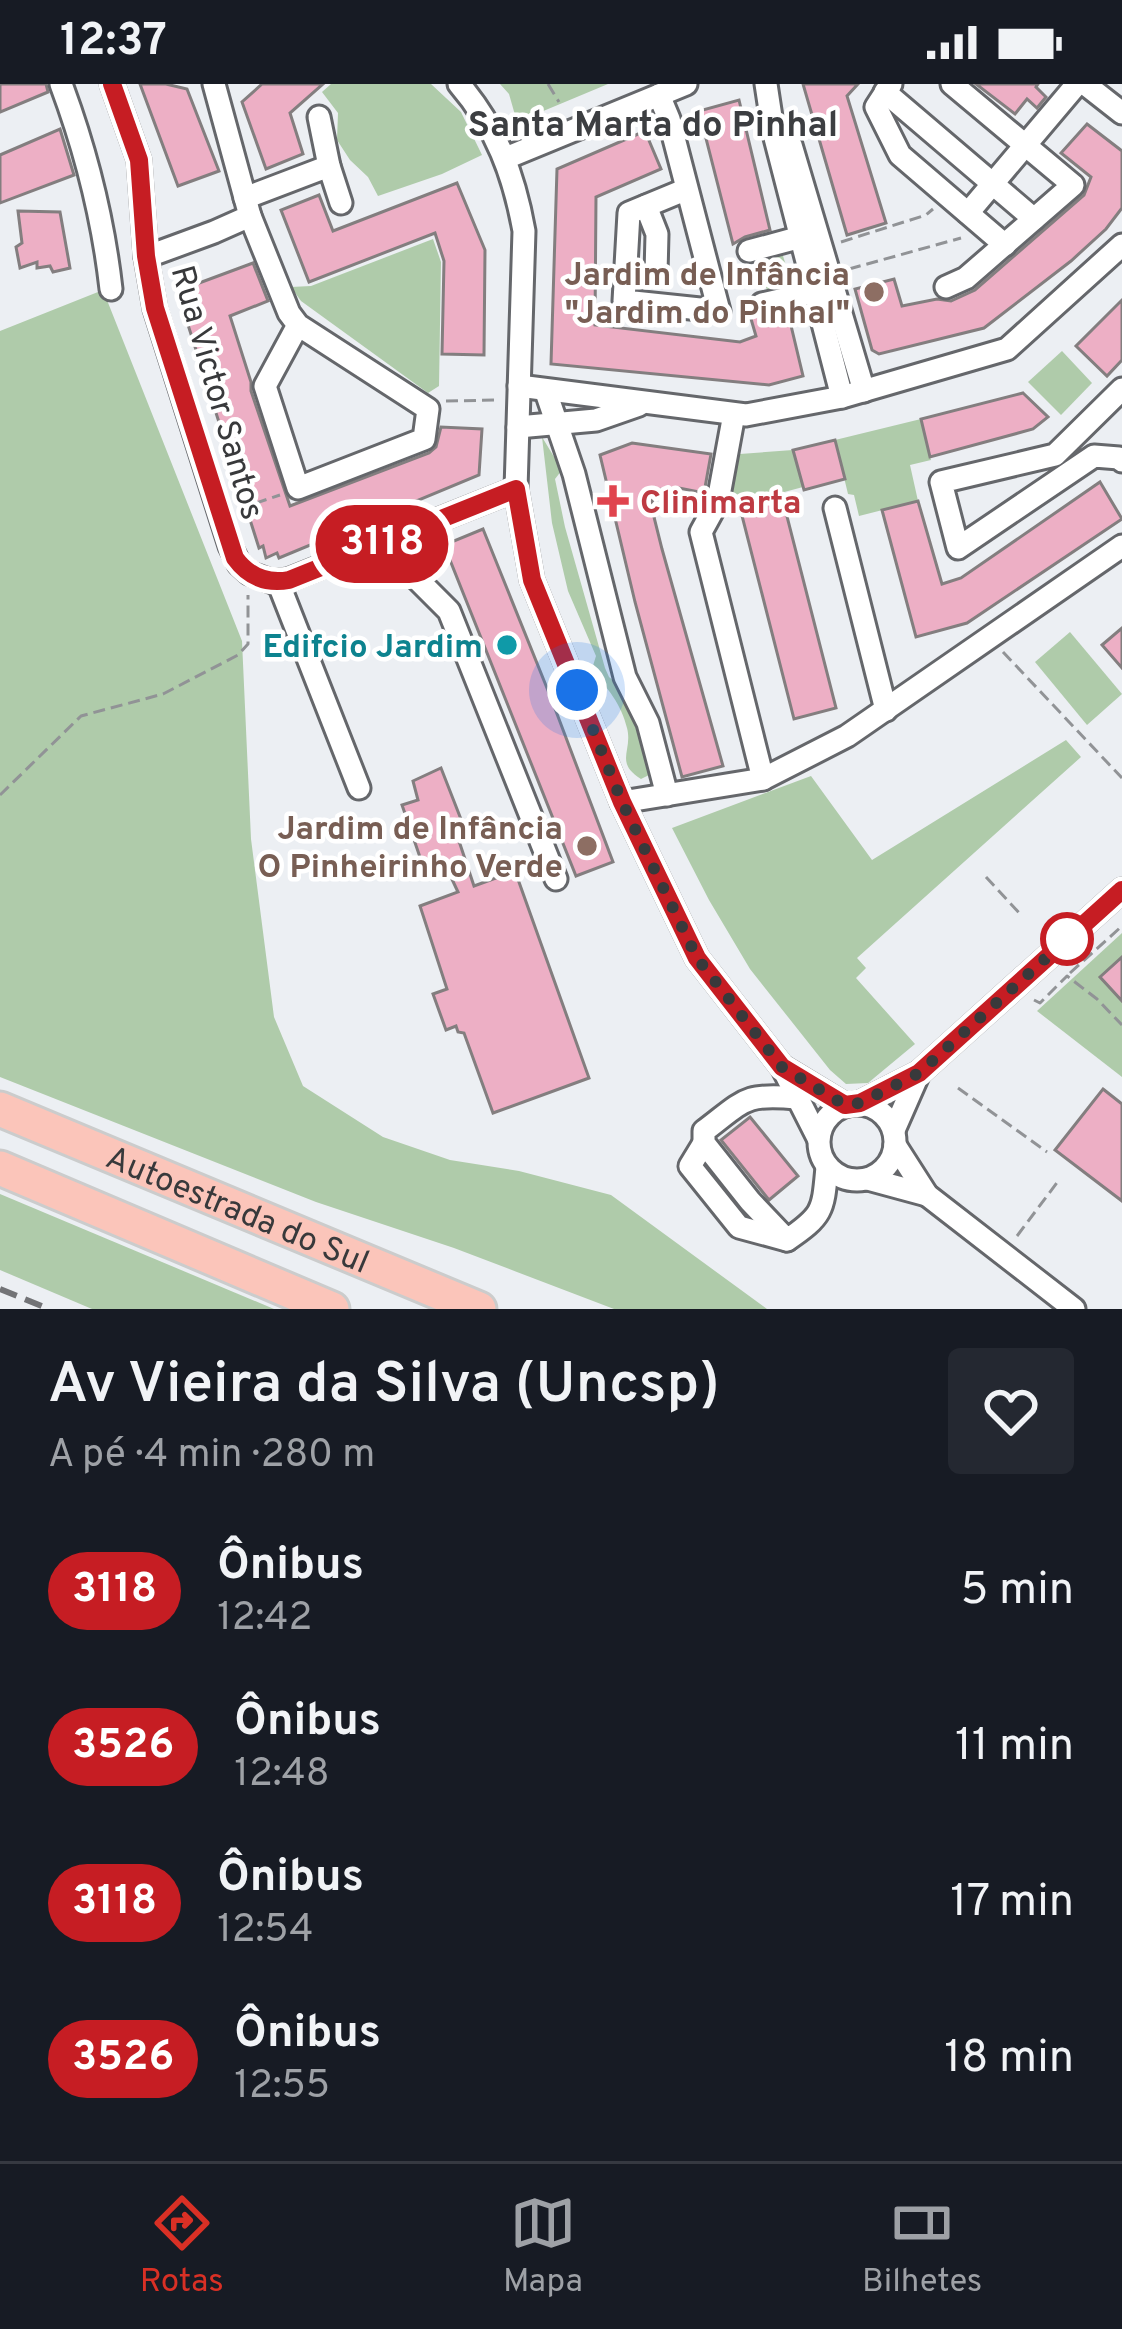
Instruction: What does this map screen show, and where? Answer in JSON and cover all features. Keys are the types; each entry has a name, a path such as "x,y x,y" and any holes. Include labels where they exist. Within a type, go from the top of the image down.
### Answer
{"highway":[{"name":"Autoestrada do Sul","path":"0,1109 478,1309"},
{"name":"Autoestrada do Sul","path":"0,1168 332,1309"}],"street":[{"path":"61,84 84,147 105,235 111,289"},
{"name":"Rua Victor Santos","path":"112,84 139,160 155,308 220,516 235,558 249,573"},
{"path":"214,84 248,207 289,314 298,325 428,410 424,439 298,488 266,386 298,325"},
{"path":"459,84 480,108 506,158 524,231 516,489 532,580 622,802 697,958 782,1067 818,1138"},
{"path":"506,158 686,84"},
{"path":"946,287 966,278 1073,185 952,84"},
{"path":"973,217 1025,145 1093,87 1122,112"},
{"path":"1005,244 898,153 876,107 888,88 1034,219"},
{"path":"768,89 773,130 801,237 822,283 853,394"},
{"path":"768,89 785,125 822,248 822,283"},
{"path":"659,95 670,119 719,310 624,301 629,213 687,189"},
{"path":"319,117 341,203"},
{"path":"146,256 214,232 248,207 328,166"},
{"path":"646,206 656,234 656,274"},
{"path":"748,251 801,237"},
{"path":"518,394 546,392 746,415 853,394 1007,349 1122,245"},
{"path":"762,304 822,283"},
{"path":"1121,458 1094,456 958,548 941,482 1054,455 1122,389"},
{"path":"546,392 594,548 625,676 648,723 667,795"},
{"path":"518,427 559,430 646,404"},
{"path":"734,414 718,500 701,532 764,779"},
{"path":"1075,436 1094,456"},
{"path":"249,573 278,582 307,574 516,489"},
{"path":"835,508 886,710"},
{"path":"397,537 413,575 449,611 556,879"},
{"path":"622,802 764,779 847,736 1122,546"},
{"path":"278,582 359,788"},
{"path":"927,1195 838,1176 819,1154 822,1124 832,1112 919,1073 1122,890"},
{"path":"782,1067 852,1104 874,1107 886,1117 927,1195 1074,1309"},
{"path":"868,1179 891,1160 894,1137 919,1073"},
{"path":"797,1098 748,1097 704,1131 704,1143 788,1240 817,1220 826,1167"}],"path":[{"path":"548,84 560,102"},
{"path":"822,248 926,215 948,197"},
{"path":"822,283 962,238 973,217"},
{"path":"714,288 755,277"},
{"path":"428,410 451,400 518,394"},
{"path":"220,516 298,488"},
{"path":"0,795 81,716 164,694 238,655 248,644 249,573"},
{"path":"990,638 1122,778"},
{"path":"986,878 1022,916"},
{"path":"1011,988 1040,1003 1122,926"},
{"path":"1067,976 1122,1024"},
{"path":"958,1088 1047,1152"},
{"path":"1015,1239 1059,1180"}],"green space":[{"path":"331,84 431,84 461,112 482,155 378,196 337,140 338,113 322,92"},
{"path":"500,84 608,84 517,122 509,94"},
{"path":"433,239 441,262 439,386 428,393 301,301 291,287 311,286"},
{"path":"780,246 794,292 769,297 756,254"},
{"path":"103,290 242,641 251,839 274,1017 303,1086 383,1137 450,1160 519,1171 611,1195 767,1309 614,1309 316,1202 0,1077 0,331"},
{"path":"1062,351 1092,383 1061,415 1028,382"},
{"path":"921,419 931,460 910,465 918,501 859,516 854,495 848,494 835,440"},
{"path":"542,437 562,470 555,479 565,527 605,668 643,729 655,772 641,779 626,761 628,736 622,712 591,672 596,656 568,591 552,523"},
{"path":"793,450 803,487 739,504 719,495 726,455"},
{"path":"1070,632 1122,694 1087,725 1035,662"},
{"path":"1066,740 1081,757 857,958 866,968 856,978 915,1044 868,1083 846,1084 750,969 672,828 811,776 872,860"},
{"path":"1122,933 1122,1077 1037,1011"},
{"path":"0,1194 274,1309 92,1309 0,1270"}],"building":[{"path":"0,84 46,84 48,92 0,112"},
{"path":"140,84 187,89 219,171 178,186"},
{"path":"262,84 323,84 290,113 303,154 266,169 242,102"},
{"path":"803,84 858,84 847,96 886,223 847,235"},
{"path":"976,84 1038,84 1046,97 1037,108 1027,99 1015,114"},
{"path":"739,100 770,230 733,244 699,111"},
{"path":"1087,124 1122,151 1122,208 1106,229 984,328 879,354 872,350 855,289 894,279 902,306 951,301 975,290 1084,195 1091,177 1061,153"},
{"path":"60,129 74,175 0,203 0,155"},
{"path":"645,131 661,169 596,197 595,325 740,342 756,336 749,312 764,319 788,313 803,376 769,385 551,364 557,169"},
{"path":"457,183 485,250 484,355 442,354 444,261 435,233 309,282 281,210 319,195 333,231"},
{"path":"18,211 60,212 70,268 53,272 50,266 37,268 37,262 20,268"},
{"path":"253,263 268,301 230,316 290,506 429,453 436,447 441,427 482,429 479,475 279,558 277,553 266,558 181,294"},
{"path":"1122,300 1122,360 1107,376 1076,346"},
{"path":"1023,393 1048,417 1033,429 930,457 921,419"},
{"path":"835,440 845,479 804,490 793,450"},
{"path":"632,443 711,454 704,493 653,490 652,509 662,549 723,766 682,777 600,455"},
{"path":"1100,482 1122,519 967,623 916,637 882,510 918,501 942,584 961,578"},
{"path":"781,493 836,708 794,719 739,504"},
{"path":"483,529 613,862 576,876 444,545"},
{"path":"1122,628 1122,668 1102,645"},
{"path":"441,768 464,827 455,829 474,886 515,871 589,1078 493,1113 464,1033 456,1026 446,1030 433,994 447,989 420,906 458,892 442,858 422,863 402,805 418,800 413,781"},
{"path":"1122,957 1122,1001 1100,977"},
{"path":"1103,1089 1122,1104 1122,1201 1055,1150"},
{"path":"750,1117 798,1176 769,1200 721,1140"}],"railway":[{"path":"0,1289 49,1309"}],"bus line":[{"name":"3118","path":"112,84 139,160 155,308 239,564 263,580 289,580 516,489 532,580 622,802 697,958 782,1067 845,1105 860,1103 919,1073 1122,890"}],"place":[{"name":"Jardim de Infância \"Jardim do Pinhal\"","path":"874,292"},
{"name":"Clinimarta","path":"613,501"},
{"name":"Edifcio Jardim","path":"507,645"},
{"name":"Jardim de Infância O Pinheirinho Verde","path":"587,846"}],"district":[{"name":"Santa Marta do Pinhal","path":"653,123"}],"route":[{"path":"577,690 622,802 697,958 782,1067 845,1105 860,1103 919,1073 1067,939"}]}
